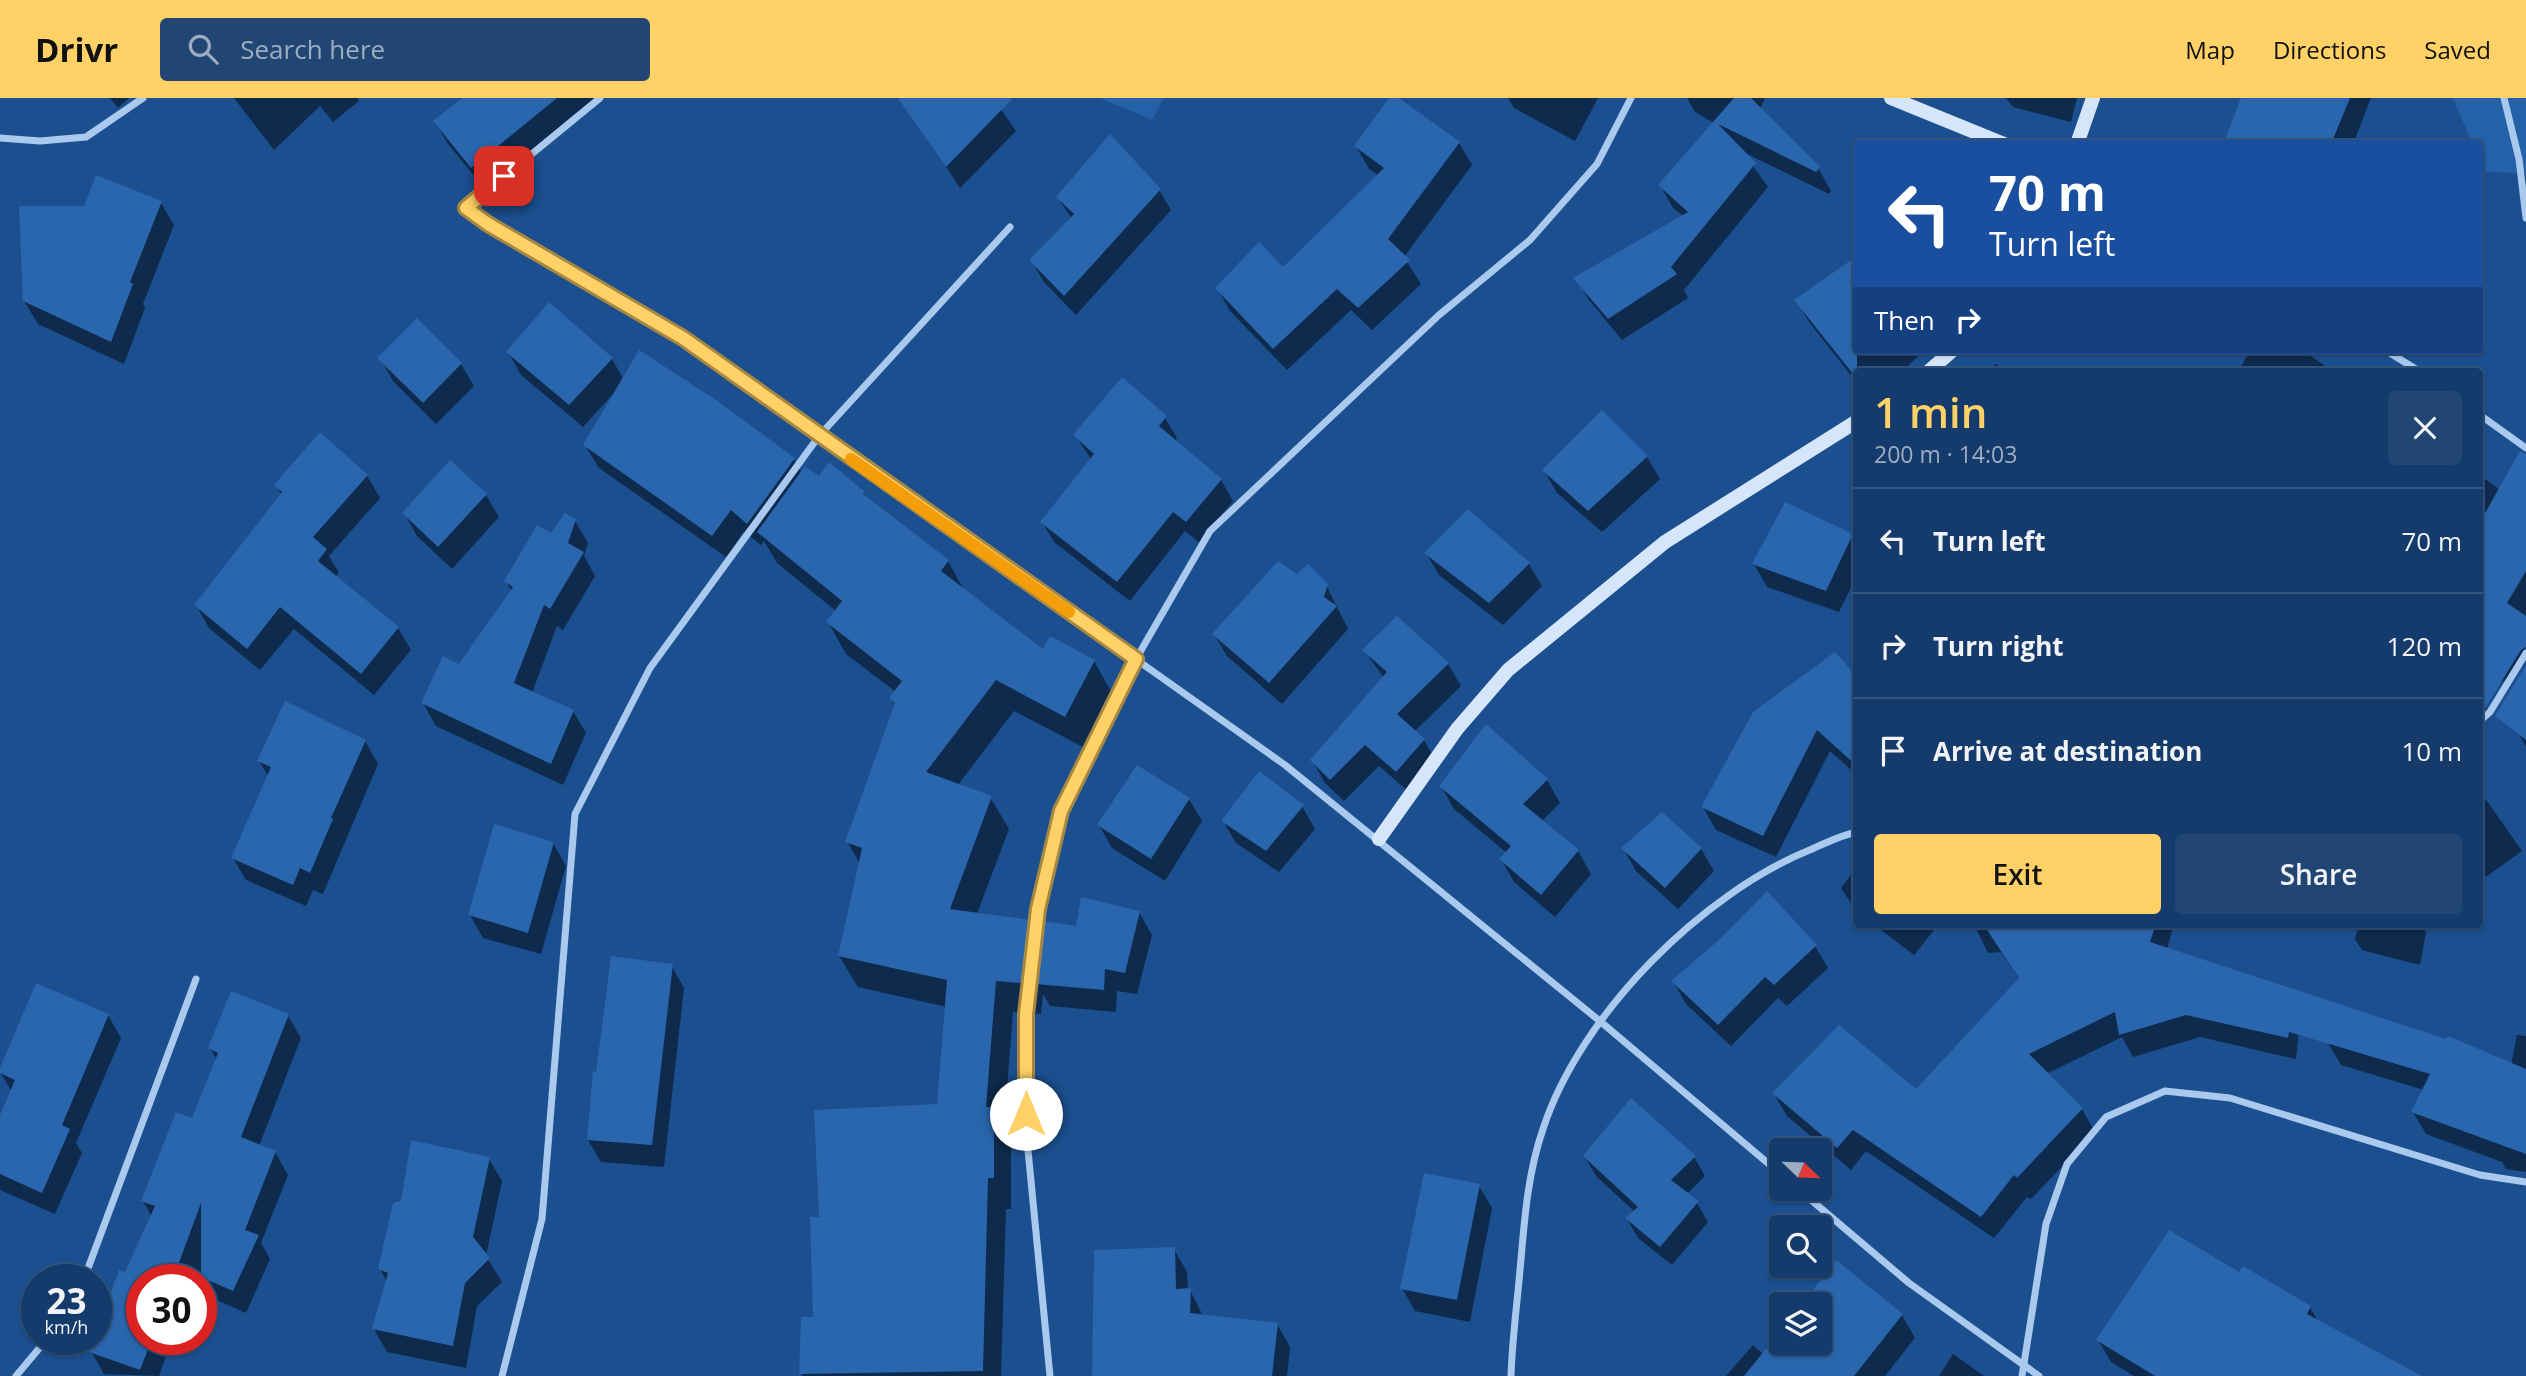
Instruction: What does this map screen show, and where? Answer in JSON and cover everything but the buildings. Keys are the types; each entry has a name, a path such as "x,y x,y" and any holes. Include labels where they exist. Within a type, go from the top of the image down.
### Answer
{"street":[{"path":"0,138 40,141 86,137 143,98"},
{"path":"600,98 466,208 488,224 683,338 1285,765 1601,1022 1769,1164"},
{"path":"1050,1376 1027,1140 1026,1014 1038,909 1061,811 1136,659 1210,531 1439,315 1530,240 1597,164 1631,98"},
{"path":"1891,98 1994,140"},
{"path":"2078,140 2093,98"},
{"path":"2504,98 2519,159 2526,218"},
{"path":"502,1376 542,1219 575,814 650,668 819,436 1010,227"},
{"path":"1932,368 1948,354"},
{"path":"2391,354 2413,368"},
{"path":"2483,417 2526,448"},
{"path":"1378,839 1457,729 1508,670 1665,542 1853,424"},
{"path":"2483,718 2490,712 2526,653"},
{"path":"1511,1376 1527,1191 1543,1128 1562,1084 1601,1022 1634,979 1726,894 1790,858 1853,834"},
{"path":"90,1264 196,979"},
{"path":"2022,1376 2046,1224 2067,1164 2106,1117 2165,1091 2230,1098 2480,1175 2526,1182"},
{"path":"1812,1201 1909,1283 2039,1376"},
{"path":"16,1376 34,1355"}],"shaded area":[{"path":"1100,98 1164,98 1152,120"},
{"path":"2453,98 2526,98 2526,173 2484,172 2483,140 2471,140"}],"slow traffic":[{"path":"851,459 1069,612"}],"route":[{"path":"504,176 466,208 488,224 683,338 1136,659 1061,811 1038,909 1026,1014 1026,1114"}]}
